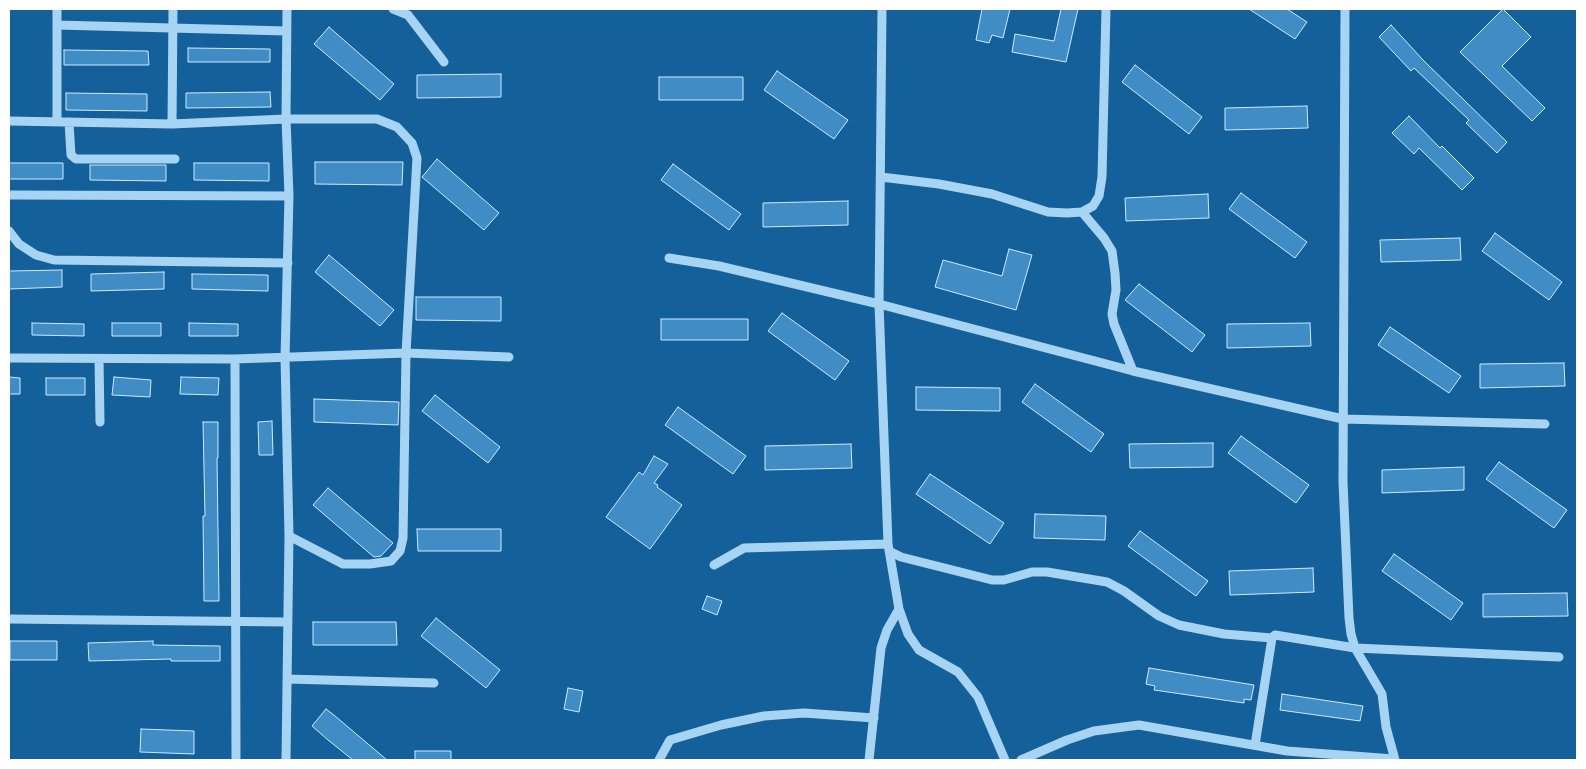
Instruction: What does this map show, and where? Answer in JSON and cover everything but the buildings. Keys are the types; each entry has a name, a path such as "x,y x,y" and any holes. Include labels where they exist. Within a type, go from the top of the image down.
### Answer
{"street":[{"path":"57,9 57,122"},
{"path":"172,124 173,9"},
{"path":"286,9 286,119 289,196 285,358 289,536 286,760"},
{"path":"392,9 408,12 444,62"},
{"path":"882,9 879,304 889,548 899,609 908,634 918,650 958,672 978,697 1005,760"},
{"path":"881,177 939,184 992,194 1048,212 1082,212 1093,206 1099,196 1102,177 1106,9"},
{"path":"1021,760 1067,740 1094,731 1139,725 1287,751 1394,760 1386,727 1382,694 1355,648 1349,618 1343,482 1345,9"},
{"path":"57,25 286,31"},
{"path":"9,121 172,124 286,119 376,118 397,127 412,143 417,158 406,354 403,538 400,551 391,561 370,564 343,564 289,536"},
{"path":"69,122 71,155 76,159 175,159"},
{"path":"9,195 289,196"},
{"path":"1082,212 1104,238 1112,251 1116,290 1112,314 1114,324 1133,371"},
{"path":"9,231 19,244 36,255 54,260 288,263"},
{"path":"669,258 719,266 879,304 1133,371 1343,419 1545,424"},
{"path":"9,358 235,359 406,354 509,357"},
{"path":"99,359 100,422"},
{"path":"235,359 236,760"},
{"path":"714,565 744,548 889,548 901,557 992,580 1004,580 1032,572 1047,572 1107,582 1124,591 1158,616 1179,625 1224,634 1272,638 1276,635 1355,648 1558,657"},
{"path":"869,760 881,648 887,630 899,609"},
{"path":"9,619 287,622"},
{"path":"1255,745 1272,638"},
{"path":"287,679 434,683"},
{"path":"659,760 670,740 721,725 764,716 804,714 874,718"}]}
